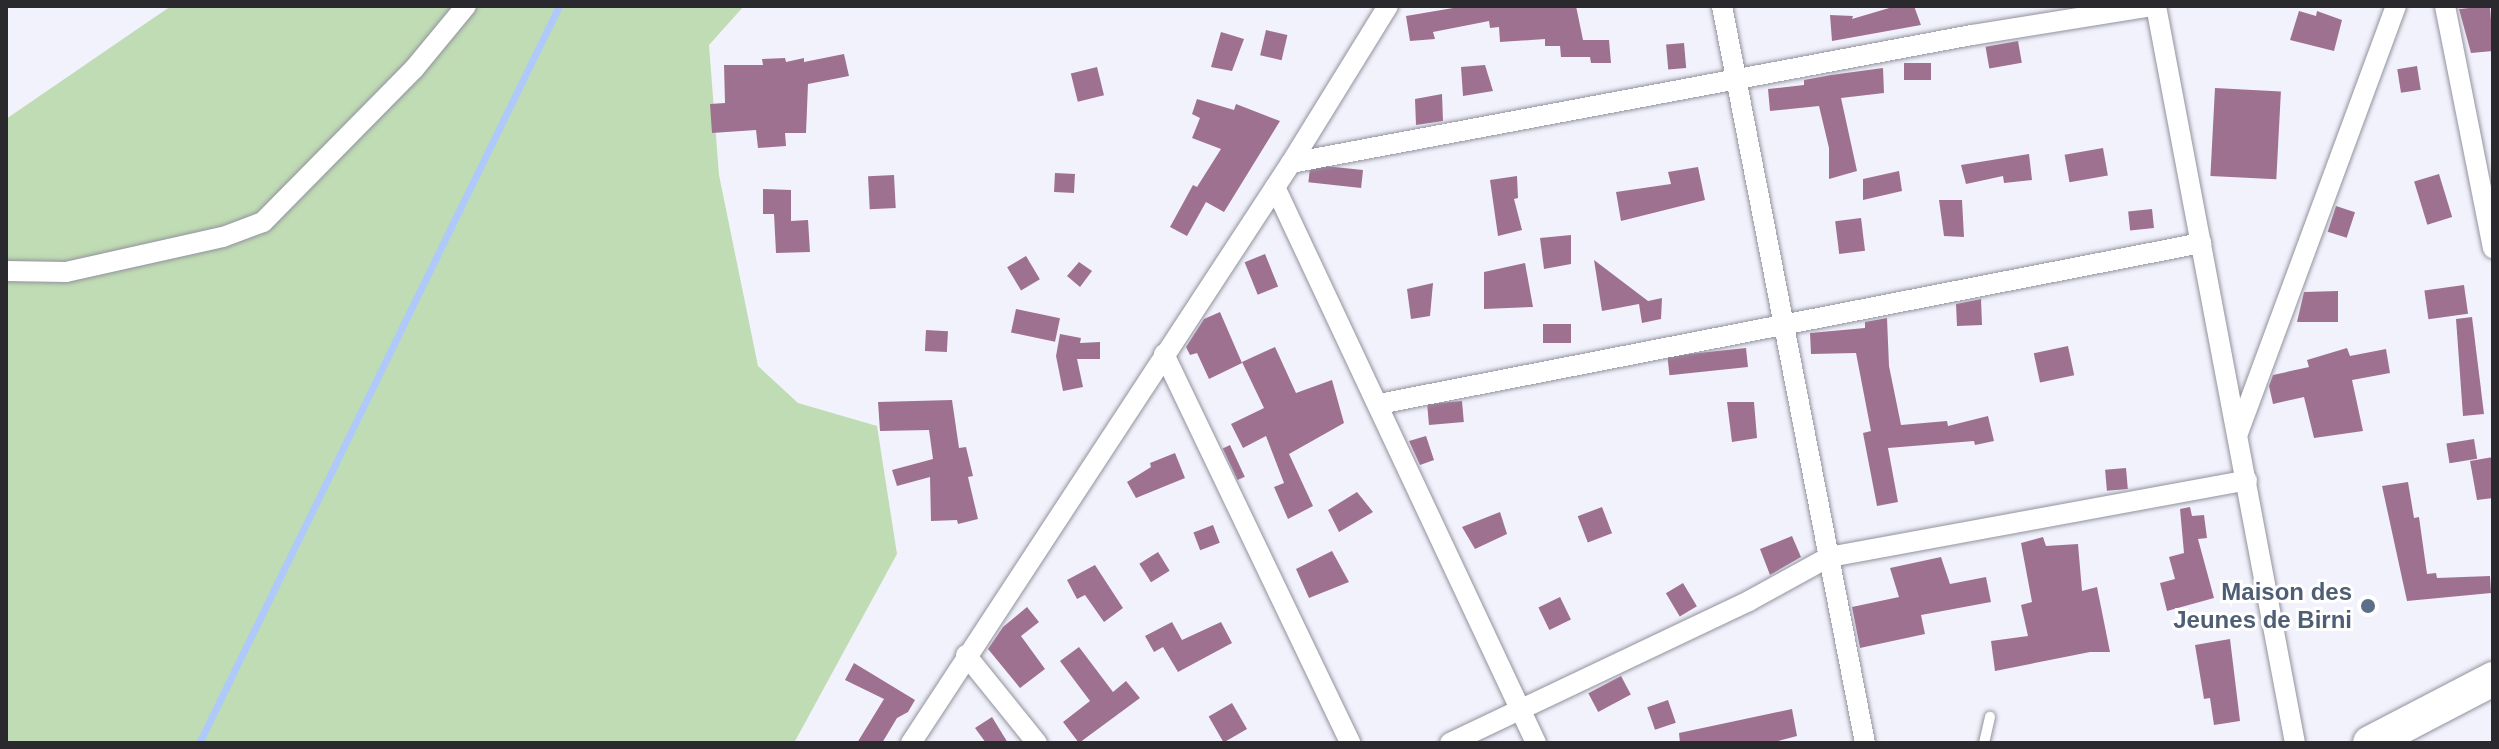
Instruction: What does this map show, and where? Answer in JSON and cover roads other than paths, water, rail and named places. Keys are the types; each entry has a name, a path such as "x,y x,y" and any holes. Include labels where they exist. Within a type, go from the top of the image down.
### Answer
{"highway":[{"path":"2370,743 2493,679"}],"street":[{"path":"6,271 66,272 223,237 263,222 414,69 466,6"},
{"path":"1722,6 1865,743"},
{"path":"1291,163 2058,19 2154,6 2295,743"},
{"path":"2238,433 2396,6"},
{"path":"2445,6 2493,248"},
{"path":"911,743 1291,163 1383,10"},
{"path":"1275,187 1536,743"},
{"path":"1379,404 2201,243"},
{"path":"1164,354 1350,743"},
{"path":"1450,743 1749,601 1829,557 2247,480"},
{"path":"966,655 1037,743"}],"lane":[{"path":"1984,743 1990,717"}],"waterway":[{"path":"199,743 559,6"}],"place":[{"name":"Maison des Jeunes de Birni","path":"2368,606"}]}
